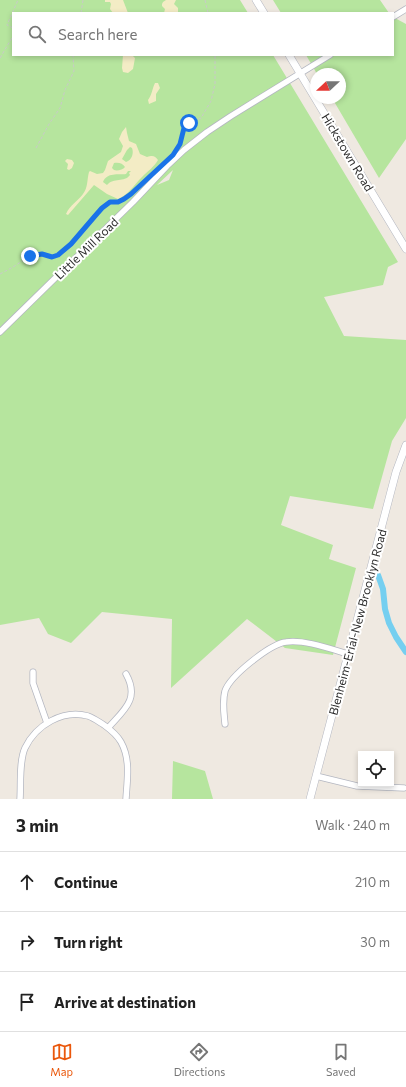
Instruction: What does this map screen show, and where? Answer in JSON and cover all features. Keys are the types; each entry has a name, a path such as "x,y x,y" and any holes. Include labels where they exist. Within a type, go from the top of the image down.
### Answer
{"main road":[{"path":"256,0 263,12"},
{"name":"Hickstown Road","path":"291,56 406,249"},
{"name":"Blenheim-Erial-New Brooklyn Road","path":"310,799 396,472 406,445"}],"street":[{"path":"394,15 406,8"},
{"name":"Little Mill Road","path":"0,332 184,150 231,116 328,56"},
{"path":"225,724 224,699 230,682 248,664 276,645 286,642 298,642 313,644 348,654"},
{"path":"33,672 33,683 47,723"},
{"path":"108,728 130,702 132,692 130,681 126,674"},
{"path":"20,799 22,764 25,749 32,736 47,723 67,715 87,716 98,721 115,734 121,742 127,755 128,766 126,799"},
{"path":"316,776 357,786 404,788"}],"path":[{"path":"13,12 18,0"},
{"path":"81,12 83,0"},
{"path":"205,0 208,12"},
{"path":"12,14 7,25 12,28"},
{"path":"0,58 12,38"},
{"path":"36,148 49,124 60,108 65,90 74,71 73,56"},
{"path":"176,149 180,144 184,128 189,123 201,118 211,102 215,84 215,56"},
{"path":"0,274 30,256 42,254 52,257 58,255 71,244 102,208 110,202 118,202 124,199 136,190"}],"green space":[{"path":"0,0 240,0 247,12 12,12 12,56 274,56 398,262 388,267 383,285 324,297 344,336 406,340 406,418 392,441 373,509 290,496 281,525 333,545 329,559 356,568 333,655 285,648 247,619 171,688 172,619 102,612 71,643 48,634 39,618 0,625","holes":["173,170 169,180 157,185"]},
{"path":"273,0 380,0 388,12 280,12"},
{"path":"394,18 406,24 406,139 379,178 336,104 346,104 346,68 314,68 307,56 394,56"},
{"path":"173,761 205,771 213,799 172,799"}],"sand":[{"path":"105,0 123,0 128,12 112,12 110,9 110,2 105,2"},
{"path":"166,0 176,0 174,4 178,8 178,12 164,12 165,9 162,6 163,2"},
{"path":"123,56 133,56 135,58 133,69 128,73 123,72"},
{"path":"155,83 158,83 160,88 156,94 156,101 149,104 148,100"},
{"path":"126,127 129,141 136,144 140,154 147,157 155,157 158,160 153,167 122,197 118,199 107,194 94,185 68,215 66,214 85,192 89,172 90,171 97,174 103,173 108,161 121,152 123,146 119,139","holes":["130,147 133,150 133,154 130,160 126,162 122,159","114,163 122,164 125,167 118,170 114,170 112,168","128,171 131,171 129,173 130,175 125,179 113,181 107,185 103,182 110,175 126,174"]},
{"path":"67,159 72,160 74,163 72,168 69,170 67,169 68,164 65,161"}],"waterway":[{"path":"378,575 383,589 385,609 389,623 406,652"}],"route":[{"path":"30,256 42,254 52,257 58,255 71,244 102,208 110,202 118,202 131,194 173,155 180,144 184,128 189,123"}]}
